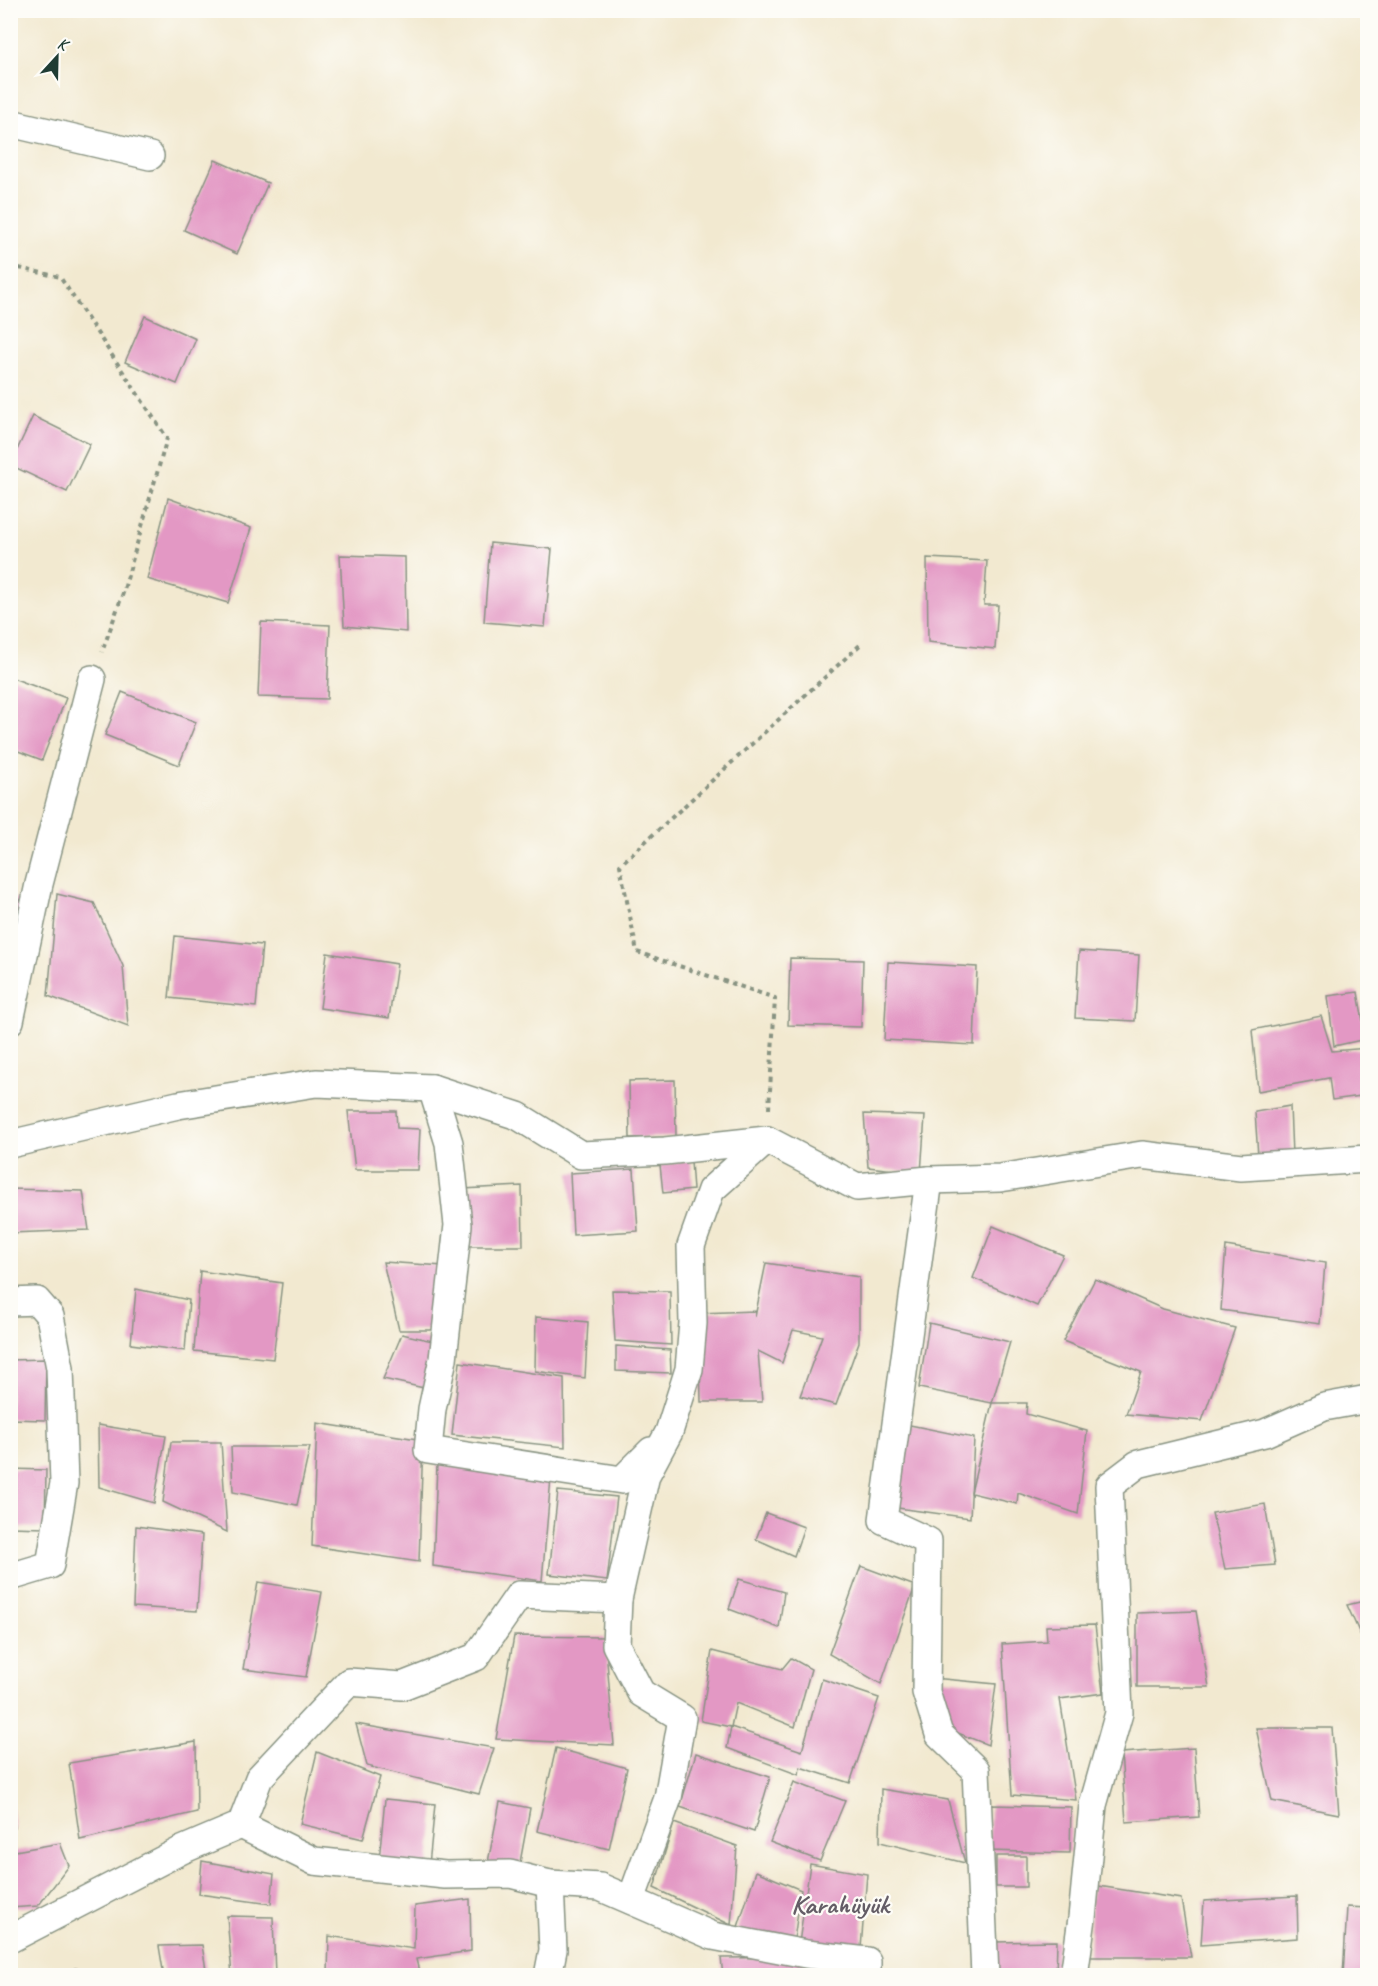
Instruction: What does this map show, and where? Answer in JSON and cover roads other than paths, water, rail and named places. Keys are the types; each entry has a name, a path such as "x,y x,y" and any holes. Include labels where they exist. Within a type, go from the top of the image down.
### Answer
{"street":[{"path":"10,123 150,156"},
{"path":"10,1021 39,884 92,679"},
{"path":"10,1144 178,1105 316,1083 432,1088 518,1116 581,1155 665,1151 767,1140 857,1186 929,1180 1000,1178 1142,1155 1241,1167 1368,1159"},
{"path":"432,1088 449,1143 458,1225 443,1359 432,1409 428,1450 622,1480 669,1432"},
{"path":"631,1900 668,1798 682,1718 641,1693 616,1645 618,1599 646,1475 669,1432 689,1369 693,1323 691,1246 711,1190 767,1140"},
{"path":"929,1180 883,1520 928,1541 926,1692 939,1734 976,1770 985,1976"},
{"path":"10,1302 37,1301 50,1316 60,1368 64,1483 50,1565 10,1577"},
{"path":"1074,1976 1093,1806 1119,1713 1109,1486 1138,1464 1265,1433 1324,1407 1368,1399"},
{"path":"10,1939 182,1850 241,1826 259,1778 349,1682 402,1686 476,1657 519,1595 618,1599"},
{"path":"241,1826 314,1861 445,1875 510,1874 550,1884 600,1887 712,1936 806,1954 867,1961 867,1976"},
{"path":"548,1976 553,1950 550,1884"}],"district":[{"name":"Karahüyük","path":"840,1904"}]}
